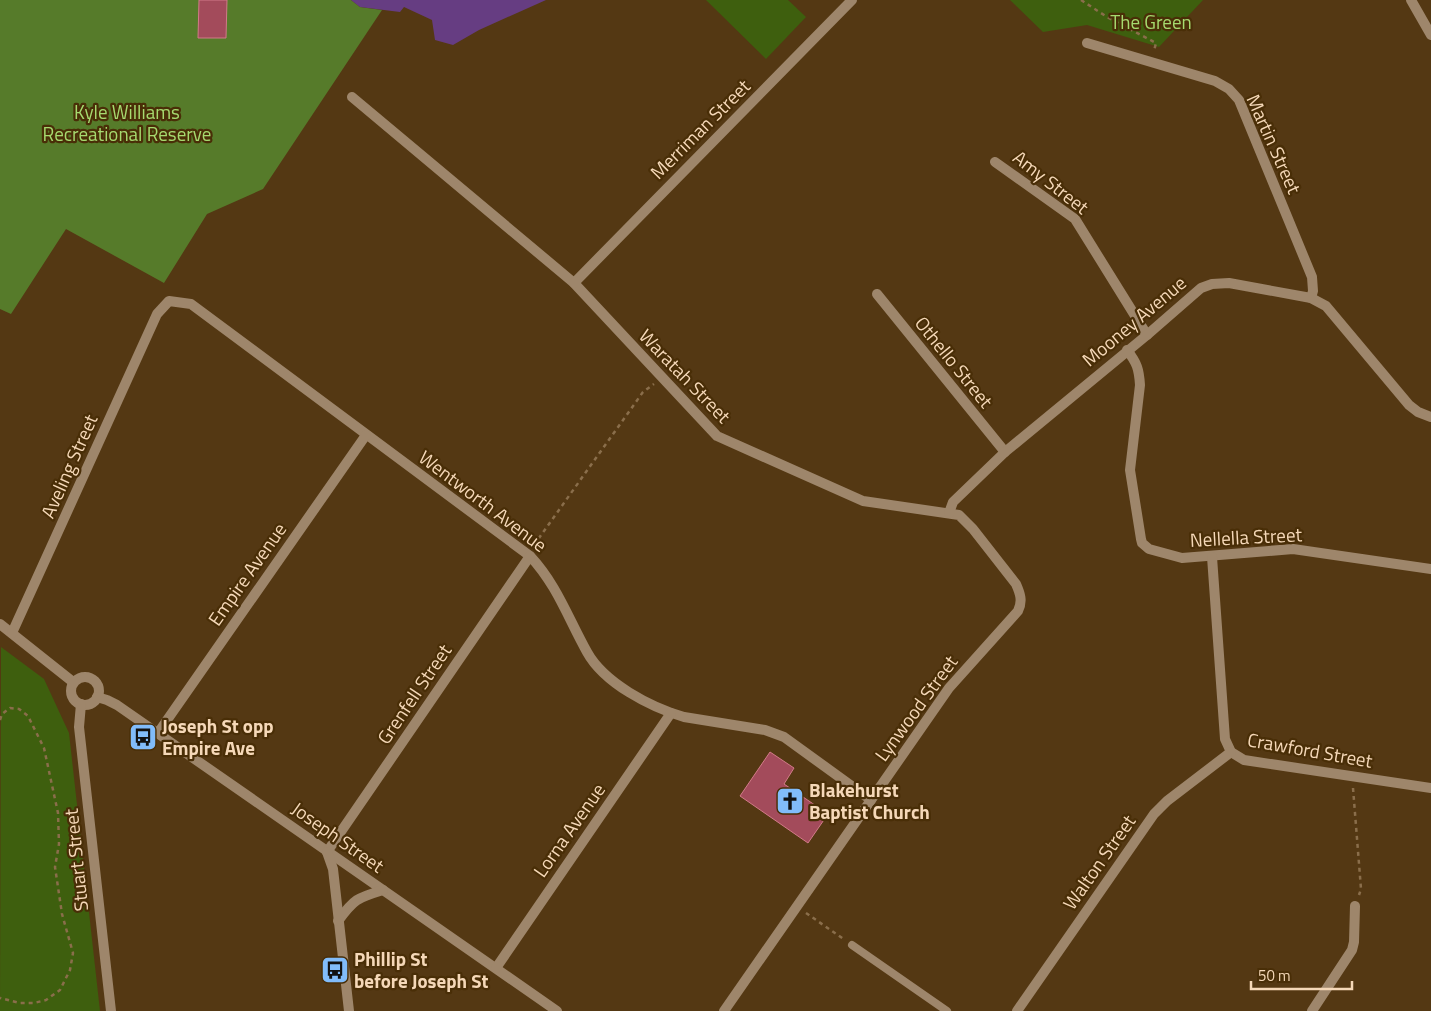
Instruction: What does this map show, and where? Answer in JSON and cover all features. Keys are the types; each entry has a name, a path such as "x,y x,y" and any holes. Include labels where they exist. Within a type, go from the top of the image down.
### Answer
{"street":[{"name":"Merriman Street","path":"574,283 852,0"},
{"path":"1411,0 1431,35"},
{"name":"Martin Street","path":"1087,43 1215,81 1229,89 1238,100 1312,277 1313,291 1311,298"},
{"name":"Waratah Street","path":"352,97 574,283 713,433 721,439 863,501 959,515 973,529 1016,584 1021,603"},
{"name":"Amy Street","path":"995,162 1070,214 1079,223 1147,335"},
{"name":"Mooney Avenue","path":"949,513 953,502 1004,452 1147,335 1201,288 1212,284 1229,283 1311,298 1326,306 1410,405 1422,414 1431,417"},
{"name":"Othello Street","path":"877,294 1004,452"},
{"name":"Wentworth Avenue","path":"157,314 169,301 191,304 517,545 544,571 595,665 624,689 657,708 684,717 765,730 784,737 871,800"},
{"name":"Aveling Street","path":"12,633 157,314"},
{"name":"Nellella Street","path":"1127,350 1137,364 1140,385 1130,470 1142,543 1157,552 1182,558 1293,549 1431,569"},
{"name":"Empire Avenue","path":"158,733 366,435"},
{"name":"Grenfell Street","path":"328,852 530,556"},
{"name":"Crawford Street","path":"1212,557 1225,739 1231,752 1244,760 1431,788"},
{"name":"Lynwood Street","path":"724,1011 957,676 1015,614 1021,603"},
{"path":"0,624 73,682"},
{"path":"81,677 94,680 98,688 97,697 90,704 77,702 70,691 73,682 81,677"},
{"name":"Joseph Street","path":"97,697 117,705 557,1011"},
{"name":"Stuart Street","path":"81,704 79,727 111,1011"},
{"name":"Lorna Avenue","path":"496,968 671,713"},
{"name":"Walton Street","path":"1017,1011 1154,814 1167,801 1231,752"},
{"path":"328,852 333,869 349,1011"},
{"path":"338,921 352,903 365,895 383,890"},
{"path":"1312,1011 1352,950 1355,906"}],"lane":[{"path":"852,945 947,1011"}],"path":[{"path":"1081,0 1107,17 1156,43 1151,62"},
{"path":"530,556 534,545 643,392 662,378"},
{"path":"0,720 1,714 10,708 19,709 28,716 44,748 58,813 59,844 55,867 62,914 73,953 70,970 60,990 46,1000 34,1003 20,1003 0,998"},
{"path":"1352,775 1361,889"},
{"path":"797,907 852,945"}],"green space":[{"name":"Kyle Williams Recreational Reserve","path":"0,0 351,0 360,7 382,10 263,189 207,214 164,283 66,229 11,314 0,309"},
{"path":"706,0 788,0 806,17 766,59"},
{"name":"The Green","path":"1010,0 1203,0 1159,47 1087,25 1043,32"},
{"path":"1,647 44,679 69,733 100,1011 0,1011"}],"shaded area":[{"path":"351,0 546,0 479,30 453,45 435,40 432,20 404,7 400,12 360,7"}],"building":[{"path":"199,0 227,0 226,38 198,38"},
{"path":"770,752 794,768 784,784 828,814 808,843 740,796"}],"place":[{"name":"Joseph St opp Empire Ave","path":"143,737"},
{"name":"Blakehurst Baptist Church","path":"790,801"},
{"name":"Phillip St before Joseph St","path":"335,970"}]}
